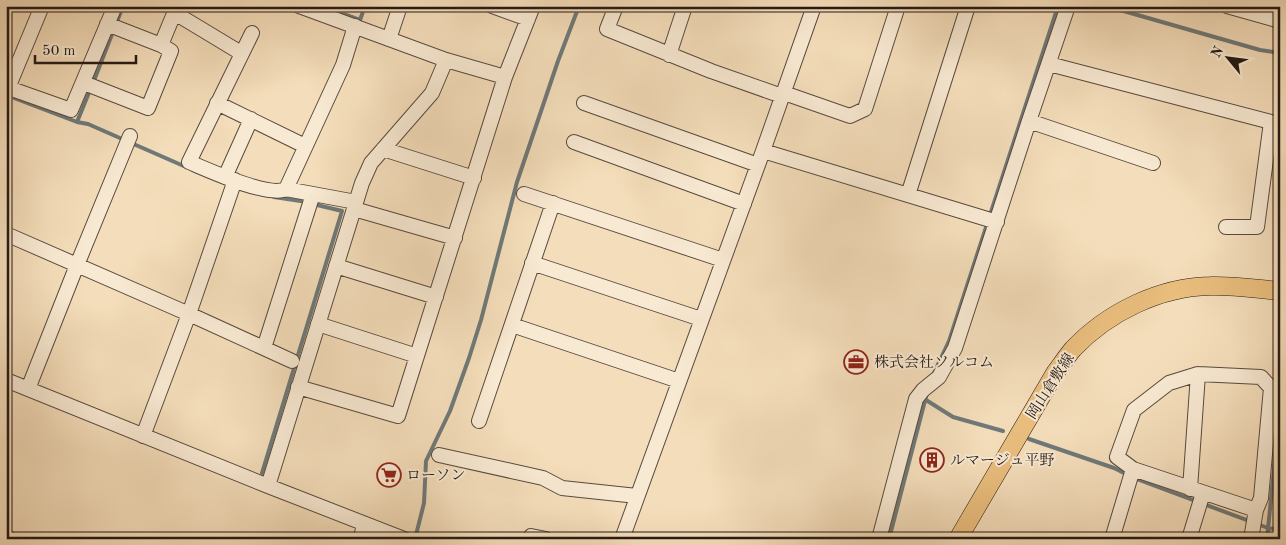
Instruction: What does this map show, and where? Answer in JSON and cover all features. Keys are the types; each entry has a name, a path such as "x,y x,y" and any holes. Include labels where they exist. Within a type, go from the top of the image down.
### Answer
{"main road":[{"name":"岡山倉敷線","path":"958,539 1055,373 1073,349 1093,331 1140,302 1172,291 1210,286 1280,291"}],"street":[{"path":"42,6 7,87 71,110 89,85 112,26 115,6"},
{"path":"298,6 446,60 505,77"},
{"path":"389,39 400,6"},
{"path":"298,387 398,416 505,77 530,13 492,6"},
{"path":"616,6 607,29 710,72 850,116 865,109 898,6"},
{"path":"669,54 686,6"},
{"path":"622,539 814,6"},
{"path":"908,195 968,6"},
{"path":"879,539 916,398 946,368 955,348 991,220 1029,121 1068,6"},
{"path":"1227,6 1280,21"},
{"path":"161,45 173,16 178,15 241,54"},
{"path":"89,85 148,108 171,51 161,45 112,26"},
{"path":"252,33 189,162 262,190 282,192 286,189 343,65 355,26"},
{"path":"268,486 362,183 371,164 432,93 446,60"},
{"path":"1049,64 1271,122 1257,227 1226,227"},
{"path":"584,102 758,165"},
{"path":"217,103 305,146"},
{"path":"143,436 189,314 230,179 251,119"},
{"path":"1029,121 1153,163"},
{"path":"28,389 129,140"},
{"path":"574,142 744,204"},
{"path":"383,149 474,178"},
{"path":"763,151 991,220"},
{"path":"286,189 311,200 355,205 455,238"},
{"path":"524,194 723,260"},
{"path":"264,348 311,200"},
{"path":"479,421 553,203"},
{"path":"6,234 292,361"},
{"path":"532,263 701,319"},
{"path":"336,266 436,297"},
{"path":"318,324 418,356"},
{"path":"512,325 678,381"},
{"path":"1189,539 1198,497 1198,374"},
{"path":"1198,374 1261,377 1271,388 1261,498 1253,523 1198,497 1132,474 1117,457 1134,410 1168,382 1198,374"},
{"path":"6,380 404,539"},
{"path":"439,455 543,478 562,488 637,496"},
{"path":"1112,539 1132,474"},
{"path":"360,539 365,524"},
{"path":"532,536 546,539"}],"waterway":[{"path":"93,83 123,6"},
{"path":"321,6 360,20 365,6"},
{"path":"415,539 424,503 426,461 450,411 469,358 481,320 517,182 558,61 579,6"},
{"path":"933,375 949,341 1058,6"},
{"path":"1106,6 1260,50 1280,53"},
{"path":"77,122 90,90"},
{"path":"6,95 77,122 88,124 186,167"},
{"path":"274,197 307,202"},
{"path":"262,473 342,211 313,204"},
{"path":"889,539 927,393"},
{"path":"926,400 953,417 1003,431"},
{"path":"1267,539 1280,409"},
{"path":"1029,439 1114,468 1128,475"},
{"path":"1134,478 1268,528 1280,530"}],"place":[{"name":"株式会社ソルコム","path":"856,362"},
{"name":"ルマージュ平野","path":"932,460"},
{"name":"ローソン","path":"389,475"}]}
